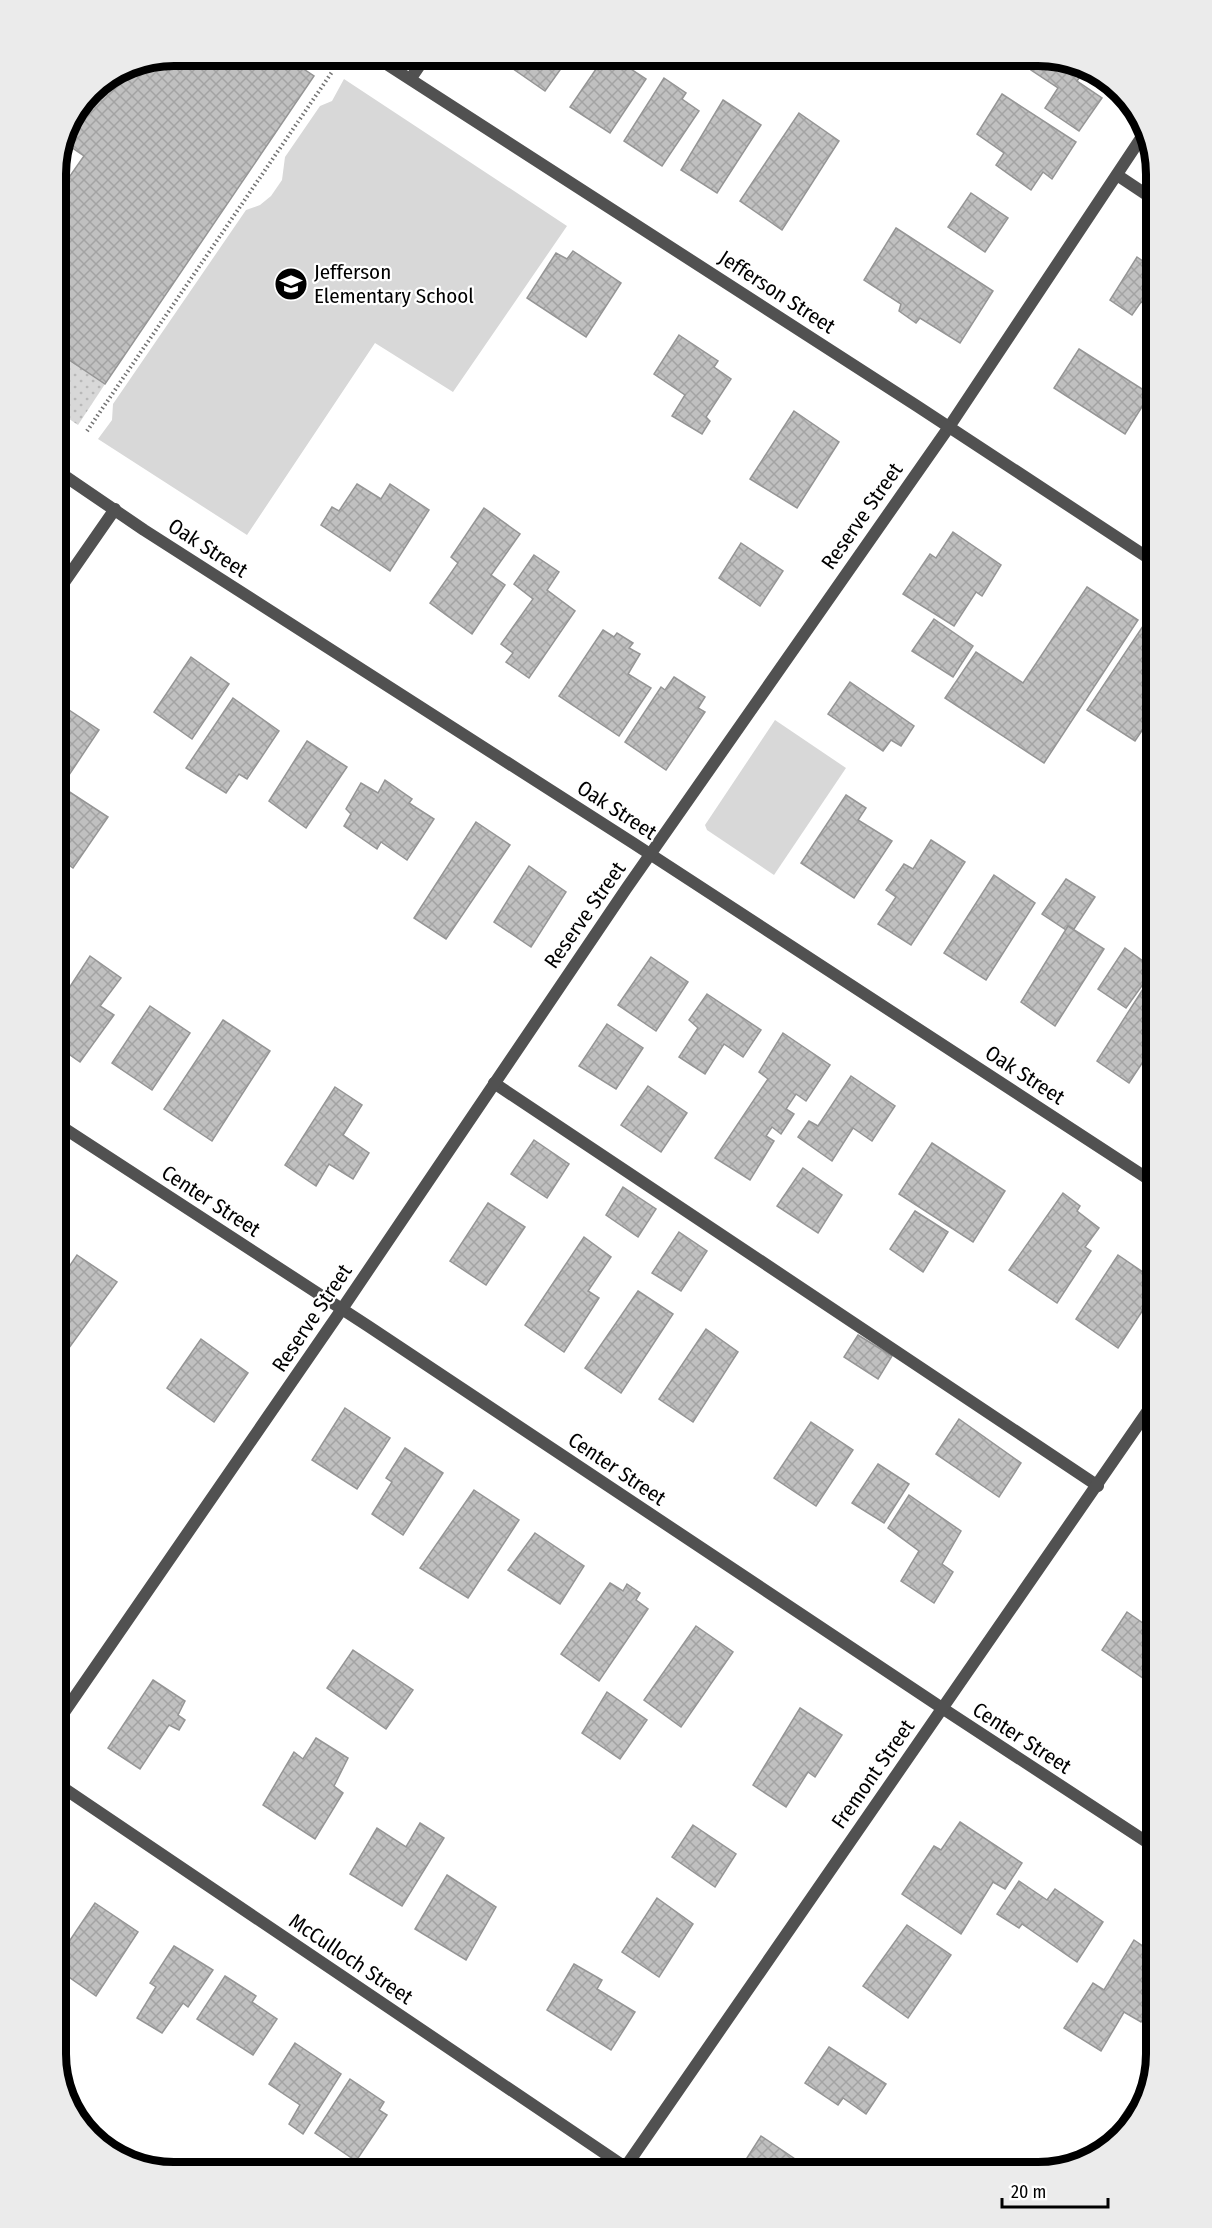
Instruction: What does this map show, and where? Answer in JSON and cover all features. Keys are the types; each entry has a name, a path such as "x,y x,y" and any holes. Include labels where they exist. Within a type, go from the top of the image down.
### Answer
{"street":[{"name":"Jefferson Street","path":"391,66 1146,556"},
{"path":"411,78 419,66"},
{"name":"Reserve Street","path":"66,1710 651,855 950,427 1140,140"},
{"path":"1117,175 1146,194"},
{"name":"Oak Street","path":"66,477 1146,1177"},
{"path":"66,580 115,509"},
{"path":"494,1083 1098,1486"},
{"name":"Center Street","path":"66,1130 342,1309 1146,1841"},
{"name":"Fremont Street","path":"630,2162 1146,1414"},
{"name":"McCulloch Street","path":"66,1790 612,2162"}],"path":[{"path":"87,431 332,72"}],"shaded area":[{"name":"Jefferson Elementary School","path":"344,79 567,226 453,392 375,343 247,535 98,439 112,420 113,404 246,210 260,205 271,196 282,180 285,157 320,106 332,101"},
{"path":"66,358 105,384 78,425 66,417"},
{"path":"775,720 846,768 774,875 707,830 705,825"}],"building":[{"path":"174,66 299,66 314,76 105,384 66,358 66,182 84,156 70,146 84,114 108,88 139,72"},
{"path":"509,66 563,66 545,91"},
{"path":"598,66 633,66 631,69 646,79 610,133 570,107"},
{"path":"1034,66 1045,66 1081,75 1077,81 1102,98 1079,131 1045,108 1058,88 1031,70"},
{"path":"664,78 686,93 682,99 699,111 662,166 624,141"},
{"path":"1002,94 1076,142 1052,179 1043,172 1031,190 996,165 1004,153 977,134"},
{"path":"723,100 761,125 717,193 681,170"},
{"path":"799,113 839,141 782,230 740,201"},
{"path":"971,193 1008,218 985,252 948,227"},
{"path":"896,228 993,291 960,343 920,318 916,323 899,311 901,304 864,280"},
{"path":"573,251 621,283 586,337 527,298 556,253 567,259"},
{"path":"1137,257 1146,263 1146,305 1141,302 1132,315 1110,300"},
{"path":"679,335 718,361 714,367 731,379 706,417 710,421 702,434 672,416 685,395 654,374"},
{"path":"1079,349 1146,391 1146,400 1125,434 1054,388"},
{"path":"794,411 839,442 797,508 750,479"},
{"path":"357,484 381,499 390,484 429,510 390,571 321,525 332,507 339,511"},
{"path":"484,508 520,534 491,575 505,585 472,634 430,603 458,563 451,557"},
{"path":"953,532 1001,565 982,596 976,592 954,626 903,594 930,554 936,558"},
{"path":"741,543 783,571 760,606 719,578"},
{"path":"534,555 559,572 547,590 575,611 529,678 506,662 513,653 501,644 533,599 514,584"},
{"path":"1087,587 1138,620 1044,763 945,698 976,652 1023,683"},
{"path":"934,619 973,646 953,677 912,651"},
{"path":"1145,623 1146,724 1135,741 1087,710"},
{"path":"603,630 614,637 617,633 633,643 629,648 640,654 628,674 651,688 619,736 559,696"},
{"path":"191,657 229,684 192,739 154,712"},
{"path":"674,677 705,697 698,708 705,712 666,770 625,742 661,687 665,690"},
{"path":"850,682 914,726 901,746 891,740 883,751 828,714"},
{"path":"233,698 279,731 247,779 239,774 226,793 186,768"},
{"path":"66,708 99,730 66,780"},
{"path":"307,741 347,767 306,828 269,801"},
{"path":"385,780 412,799 409,803 434,819 407,860 381,842 377,849 344,826 351,814 346,809 361,783 378,793"},
{"path":"66,790 108,817 73,868 66,863"},
{"path":"846,795 866,808 858,820 892,841 854,898 801,863"},
{"path":"476,822 510,845 446,939 414,918"},
{"path":"931,840 965,862 911,945 878,924 896,897 886,890 904,864 913,869"},
{"path":"529,866 566,892 531,947 494,922"},
{"path":"994,875 1035,903 986,980 944,953"},
{"path":"1066,879 1095,897 1074,929 1068,926 1066,930 1042,914"},
{"path":"1068,926 1104,949 1055,1026 1021,1002"},
{"path":"1125,948 1146,963 1146,980 1126,1008 1098,989"},
{"path":"90,956 121,978 100,1006 114,1015 80,1062 66,1052 66,993"},
{"path":"651,957 688,982 656,1031 618,1005"},
{"path":"1143,989 1146,991 1146,1057 1129,1083 1097,1061"},
{"path":"707,994 761,1030 743,1057 724,1044 705,1074 679,1057 698,1028 689,1020"},
{"path":"150,1006 190,1033 152,1090 112,1063"},
{"path":"223,1020 270,1051 212,1141 164,1109"},
{"path":"607,1024 643,1048 616,1089 579,1066"},
{"path":"783,1033 830,1065 806,1101 796,1094 786,1109 794,1114 781,1134 772,1127 766,1136 774,1141 750,1180 715,1158 768,1079 759,1072"},
{"path":"851,1076 895,1106 872,1141 853,1128 832,1161 798,1137 809,1121 818,1126"},
{"path":"648,1086 687,1113 661,1152 621,1125"},
{"path":"335,1087 362,1105 343,1135 369,1153 353,1179 329,1164 316,1186 285,1165"},
{"path":"534,1140 569,1164 547,1198 511,1174"},
{"path":"932,1143 1005,1191 973,1242 899,1194"},
{"path":"803,1168 842,1195 818,1233 777,1206"},
{"path":"623,1187 656,1209 638,1237 606,1215"},
{"path":"1063,1193 1080,1206 1077,1211 1099,1228 1085,1247 1091,1251 1057,1303 1009,1270"},
{"path":"488,1203 525,1227 486,1285 450,1261"},
{"path":"915,1211 948,1232 923,1272 890,1249"},
{"path":"679,1232 707,1251 681,1291 652,1273"},
{"path":"584,1237 611,1257 588,1291 599,1298 564,1352 525,1325"},
{"path":"77,1255 117,1282 66,1352 66,1271"},
{"path":"1118,1255 1146,1274 1146,1305 1118,1348 1076,1319"},
{"path":"638,1291 673,1314 621,1393 585,1368"},
{"path":"706,1329 738,1352 693,1422 659,1399"},
{"path":"858,1335 892,1356 878,1379 844,1357"},
{"path":"201,1339 248,1373 214,1422 167,1388"},
{"path":"345,1408 390,1438 357,1489 312,1460"},
{"path":"959,1419 1021,1463 999,1497 936,1454"},
{"path":"811,1422 853,1450 816,1506 774,1478"},
{"path":"405,1448 443,1473 403,1535 372,1514 392,1482 386,1478"},
{"path":"878,1464 909,1484 884,1523 852,1503"},
{"path":"474,1490 519,1520 468,1598 420,1568"},
{"path":"909,1495 961,1531 942,1564 953,1572 934,1603 901,1581 919,1551 888,1528"},
{"path":"535,1533 584,1566 560,1604 508,1570"},
{"path":"610,1583 623,1591 627,1584 640,1593 636,1600 648,1609 599,1681 561,1654"},
{"path":"1127,1612 1146,1625 1146,1680 1102,1650"},
{"path":"696,1626 733,1652 681,1727 644,1700"},
{"path":"353,1650 413,1690 386,1729 327,1688"},
{"path":"153,1680 185,1701 178,1715 185,1720 179,1730 169,1725 140,1769 108,1748"},
{"path":"607,1692 647,1720 620,1759 582,1733"},
{"path":"800,1708 842,1735 815,1777 808,1772 786,1807 753,1785"},
{"path":"316,1738 348,1758 334,1786 343,1793 315,1839 263,1805 294,1752 303,1759"},
{"path":"960,1822 1022,1863 1005,1889 993,1882 961,1934 902,1894 934,1846 941,1850"},
{"path":"420,1823 444,1838 402,1906 350,1874 377,1828 406,1847"},
{"path":"693,1825 736,1854 715,1887 672,1857"},
{"path":"447,1875 496,1907 466,1960 415,1929"},
{"path":"1019,1881 1047,1900 1055,1889 1103,1922 1077,1962 1022,1924 1019,1928 997,1914"},
{"path":"657,1898 693,1924 659,1977 622,1952"},
{"path":"95,1903 138,1932 96,1996 66,1975 66,1946"},
{"path":"907,1925 951,1955 908,2018 863,1986"},
{"path":"1134,1940 1146,1948 1146,2014 1141,2022 1124,2012 1101,2051 1064,2028 1093,1983 1104,1990"},
{"path":"174,1946 213,1970 188,2007 183,2003 162,2033 137,2018 156,1987 150,1983"},
{"path":"574,1964 602,1980 597,1989 635,2012 611,2050 547,2010"},
{"path":"225,1976 256,1996 252,2002 277,2019 253,2055 197,2019"},
{"path":"295,2043 341,2074 303,2134 289,2124 300,2105 269,2084"},
{"path":"829,2047 886,2084 866,2114 843,2098 838,2105 805,2083"},
{"path":"350,2079 384,2102 379,2110 387,2115 356,2161 315,2133"},
{"path":"761,2136 800,2162 744,2162"}],"place":[{"name":"Jefferson Elementary School","path":"291,284"}]}
